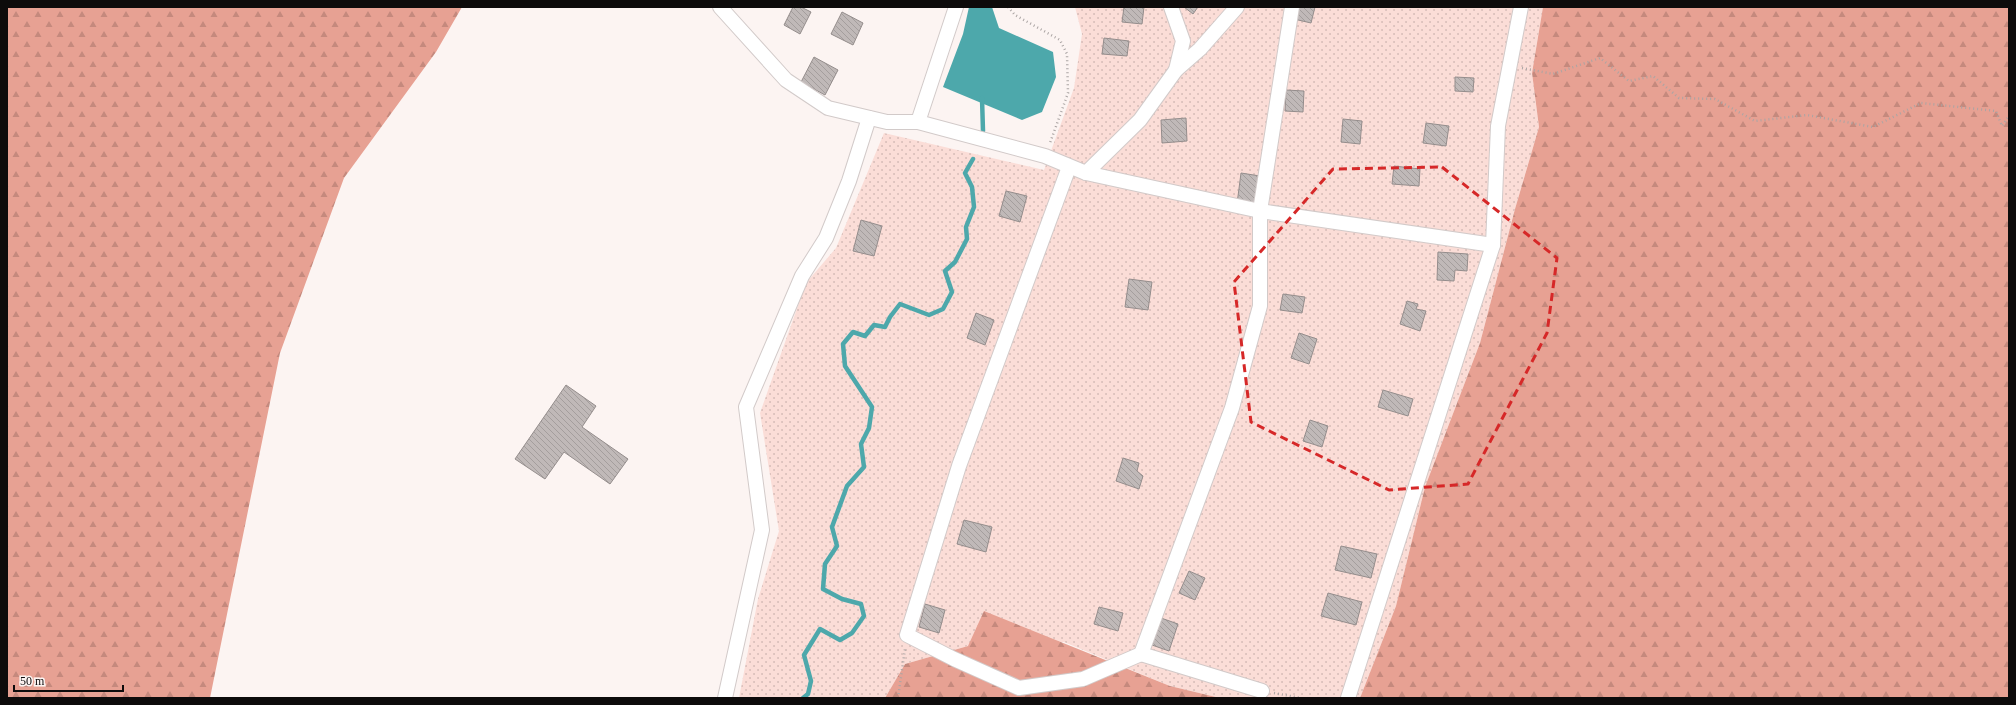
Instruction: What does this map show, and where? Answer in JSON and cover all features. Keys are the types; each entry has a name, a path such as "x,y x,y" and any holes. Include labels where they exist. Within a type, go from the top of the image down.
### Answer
{"street":[{"path":"720,7 786,80 828,108 886,122 918,122 1045,156 1086,173 1260,210 1493,245"},
{"path":"918,122 956,7"},
{"path":"1171,7 1183,41 1176,70"},
{"path":"1086,173 1140,120 1176,70 1200,49 1237,7"},
{"path":"1141,654 1232,408 1260,306 1260,210 1292,7"},
{"path":"1348,698 1493,245 1498,126 1521,7"},
{"path":"725,698 762,530 746,407 802,276 826,238 849,181 869,118"},
{"path":"1069,167 959,466 907,635 954,659 1019,688 1083,679 1141,654 1262,691"}],"path":[{"path":"1008,7 1015,15 1060,40 1067,54 1068,93 1045,156"},
{"path":"1510,66 1553,74 1600,58 1629,81 1653,76 1679,98 1715,99 1755,120 1807,115 1873,127 1921,103 1996,111 2002,126 2009,116"},
{"path":"898,698 907,635"},
{"path":"1262,691 1301,698"}],"highlighted area":[{"path":"1442,167 1557,258 1547,333 1468,484 1389,490 1251,422 1234,282 1333,169"}],"shaded area":[{"path":"1075,7 1543,7 1532,73 1539,127 1515,209 1480,343 1425,487 1396,606 1360,698 1220,698 1170,686 1064,642 968,646 905,664 885,698 739,698 758,599 779,531 760,413 806,283 836,248 884,133 1044,170 1074,88 1082,34"}],"green space":[{"path":"7,7 462,7 436,52 344,178 280,353 210,698 7,698"},
{"path":"1543,7 2009,7 2009,698 1360,698 1396,606 1425,487 1480,343 1515,209 1539,127 1532,73"},
{"path":"984,611 1170,686 1220,698 885,698 905,664 968,646"}],"water":[{"path":"969,7 992,7 999,28 1053,52 1056,77 1042,112 1022,120 943,87 963,34"}],"building":[{"path":"793,7 801,7 811,12 800,34 784,25"},
{"path":"1124,7 1144,7 1142,24 1122,22"},
{"path":"1184,7 1198,7 1193,14"},
{"path":"1297,7 1315,7 1311,23 1294,19"},
{"path":"842,12 863,23 853,45 831,34"},
{"path":"1104,38 1129,41 1127,56 1102,54"},
{"path":"814,57 838,70 825,95 801,82"},
{"path":"1455,77 1474,78 1473,92 1455,91"},
{"path":"1286,90 1304,91 1303,112 1285,111"},
{"path":"1186,118 1187,141 1162,143 1161,120"},
{"path":"1343,119 1362,121 1360,144 1341,142"},
{"path":"1426,123 1449,126 1446,146 1423,143"},
{"path":"1394,166 1420,169 1419,186 1392,184"},
{"path":"1241,173 1260,176 1256,207 1237,204"},
{"path":"1006,191 1027,196 1020,222 999,216"},
{"path":"861,220 882,226 874,256 853,251"},
{"path":"1438,252 1468,254 1467,271 1455,270 1454,281 1437,280"},
{"path":"1129,279 1152,282 1148,310 1125,307"},
{"path":"1283,294 1305,297 1302,313 1280,310"},
{"path":"1407,301 1418,304 1416,309 1426,311 1420,331 1400,324"},
{"path":"976,313 994,320 985,345 967,338"},
{"path":"1299,333 1317,339 1309,364 1291,358"},
{"path":"566,385 596,406 582,427 628,459 610,484 564,452 545,479 515,459"},
{"path":"1383,390 1413,399 1408,416 1378,407"},
{"path":"1310,420 1328,426 1322,447 1303,441"},
{"path":"1123,458 1139,463 1137,471 1143,476 1139,489 1116,481"},
{"path":"964,520 992,527 986,552 957,544"},
{"path":"1341,546 1377,554 1371,578 1335,570"},
{"path":"1189,571 1205,578 1195,600 1179,593"},
{"path":"1328,593 1362,602 1356,625 1321,616"},
{"path":"925,604 945,610 939,633 919,627"},
{"path":"1099,607 1123,613 1118,631 1094,624"},
{"path":"1161,618 1178,624 1169,651 1152,645"}],"waterway":[{"path":"982,98 983,131"},
{"path":"803,698 808,694 811,681 804,655 820,629 840,640 852,633 864,616 861,604 842,599 823,589 825,564 837,546 832,527 847,486 864,467 861,444 869,428 872,407 845,366 843,344 853,332 865,336 874,325 885,327 890,317 900,304 929,315 943,309 952,292 945,271 955,262 967,239 966,227 974,207 972,187 965,173 973,159"}]}
